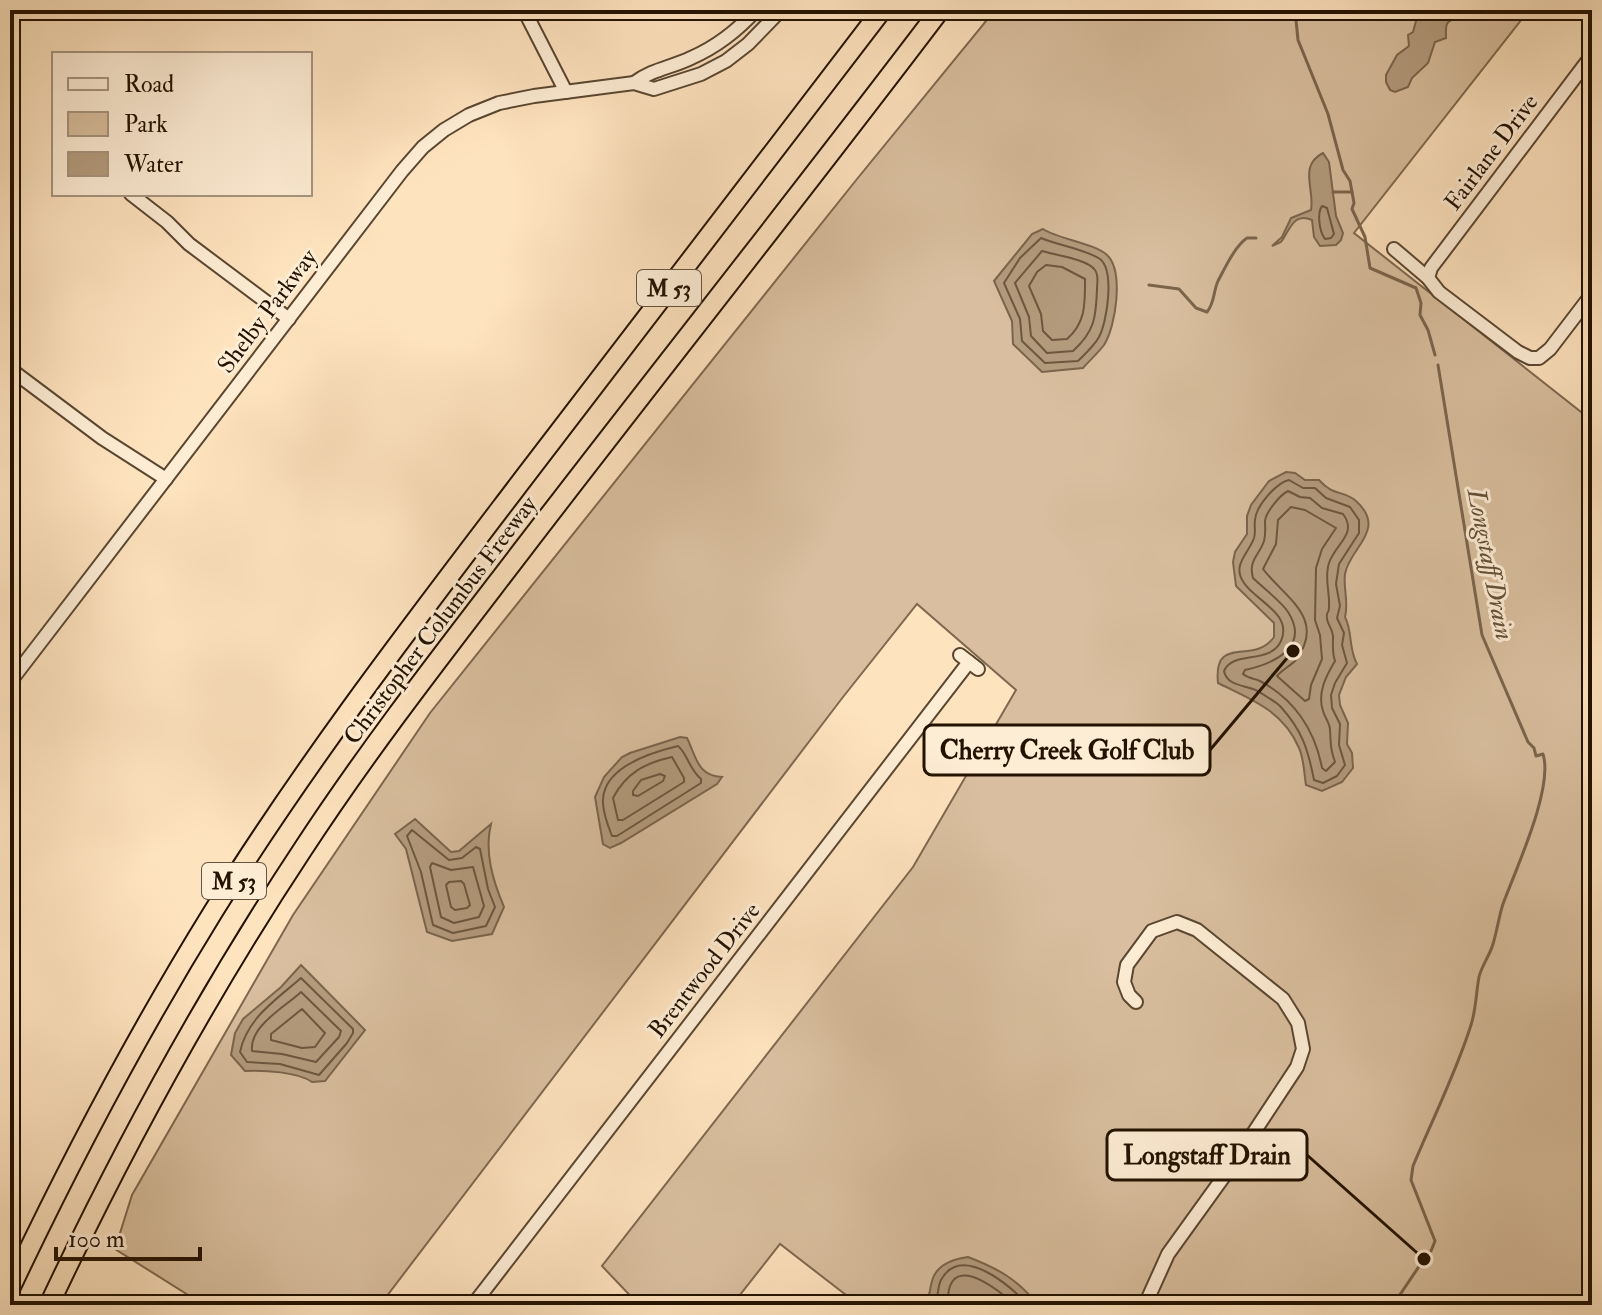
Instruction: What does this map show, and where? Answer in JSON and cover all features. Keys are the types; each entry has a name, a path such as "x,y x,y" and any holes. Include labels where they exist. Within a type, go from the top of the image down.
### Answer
{"highway":[{"name":"Christopher Columbus Freeway","path":"10,1289 91,1126 143,1032 213,912 294,788 411,627 882,10"},
{"name":"Christopher Columbus Freeway","path":"49,1305 176,1057 311,836 412,693 940,10"},
{"path":"906,56 950,10"}],"street":[{"path":"524,10 566,92"},
{"name":"Shelby Parkway","path":"634,83 650,71 701,53 746,22 756,10"},
{"name":"Shelby Parkway","path":"10,682 402,171 433,138 484,108 513,99 634,83 654,89 685,80 726,61 748,44 781,10"},
{"path":"746,22 742,35 748,44"},
{"name":"Fairlane Drive","path":"1428,278 1431,268 1592,55"},
{"path":"134,196 189,244 289,319"},
{"path":"1394,249 1428,278 1439,292 1518,352 1536,359 1544,356 1592,294"},
{"path":"10,369 102,438 166,479"},
{"name":"Brentwood Drive","path":"473,1305 969,662"},
{"path":"1136,1002 1129,995 1124,982 1127,965 1152,931 1177,922 1197,930 1283,999 1298,1023 1304,1044 1297,1067 1168,1254 1145,1305"}],"green space":[{"path":"995,10 1529,10 1354,233 1590,419 1592,416 1592,1305 859,1305 780,1244 732,1305 639,1305 602,1266 913,867 1016,690 917,604 380,1305 204,1305 115,1249 132,1195 293,915 430,713"}],"water":[{"path":"1419,10 1463,10 1448,23 1446,38 1435,42 1428,63 1412,78 1408,87 1395,92 1390,90 1386,75 1397,55 1409,46 1408,35 1413,32"},
{"path":"1323,153 1329,162 1336,216 1343,233 1341,240 1336,245 1320,246 1314,237 1312,220 1300,218 1281,242 1272,246 1282,237 1291,218 1311,210 1309,171 1315,158"},
{"path":"1043,229 1101,251 1107,255 1115,273 1117,285 1112,325 1102,348 1083,368 1042,372 1013,344 1012,321 994,281 1032,234"},
{"path":"1286,472 1295,473 1305,480 1319,480 1329,489 1352,498 1365,511 1368,521 1368,530 1345,574 1345,617 1357,664 1346,677 1339,695 1348,723 1347,744 1352,753 1353,768 1342,782 1322,791 1306,785 1301,752 1284,724 1264,707 1218,683 1218,668 1228,654 1256,649 1274,637 1274,623 1236,586 1233,562 1235,552 1247,534 1247,516 1251,505 1269,481"},
{"path":"680,737 687,738 702,769 722,777 717,784 621,843 610,848 603,844 595,797 604,777 622,757"},
{"path":"415,819 451,852 459,851 491,824 491,866 504,907 492,934 452,941 427,932 406,849 395,834"},
{"path":"301,965 365,1030 325,1081 312,1082 280,1072 245,1071 231,1055 235,1033 243,1019 281,987"},
{"path":"968,1257 1007,1276 1038,1305 924,1305 937,1271 952,1261"}],"waterway":[{"name":"Longstaff Drain","path":"1295,10 1298,40 1328,114 1343,170 1350,181 1354,203 1352,209 1365,237 1370,268 1416,288 1421,303 1420,315 1435,355"},
{"path":"1333,192 1352,192"},
{"path":"1149,285 1179,289 1196,308 1207,312 1218,281 1234,252 1247,238 1256,238"},
{"name":"Longstaff Drain","path":"1431,1251 1435,1241 1411,1180 1413,1166 1471,1025 1479,977 1492,948 1503,904 1532,829 1545,769 1543,754 1536,756 1528,742 1482,635 1438,365"},
{"name":"Longstaff Drain","path":"1393,1305 1424,1259"}],"place":[{"name":"Cherry Creek Golf Club","path":"1293,651"},
{"name":"Longstaff Drain","path":"1424,1259"}]}
